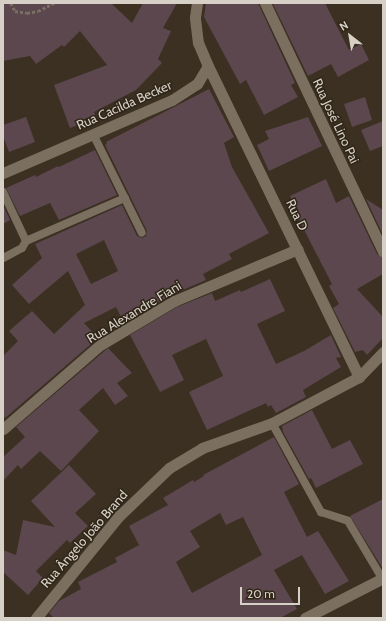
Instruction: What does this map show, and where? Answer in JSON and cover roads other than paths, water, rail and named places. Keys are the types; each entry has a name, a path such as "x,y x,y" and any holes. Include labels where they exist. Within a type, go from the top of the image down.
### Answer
{"street":[{"path":"197,3 195,17 198,43 208,66"},
{"name":"Rua José Lino Pai","path":"265,3 383,251"},
{"name":"Rua Cacilda Becker","path":"3,173 172,100 197,84 208,66"},
{"name":"Rua D","path":"208,66 359,377"},
{"name":"Rua Alexandre Fiani","path":"3,428 100,346 114,337 174,301 298,249"},
{"name":"Rua Ângelo João Brand","path":"36,618 119,516 169,468 202,448 272,423 359,377 383,352"},
{"path":"305,618 383,578"}],"lane":[{"path":"93,134 142,232"},
{"path":"3,192 26,241"},
{"path":"3,258 22,248 26,241 125,198"},
{"path":"272,423 322,512 348,521 383,578"}]}
